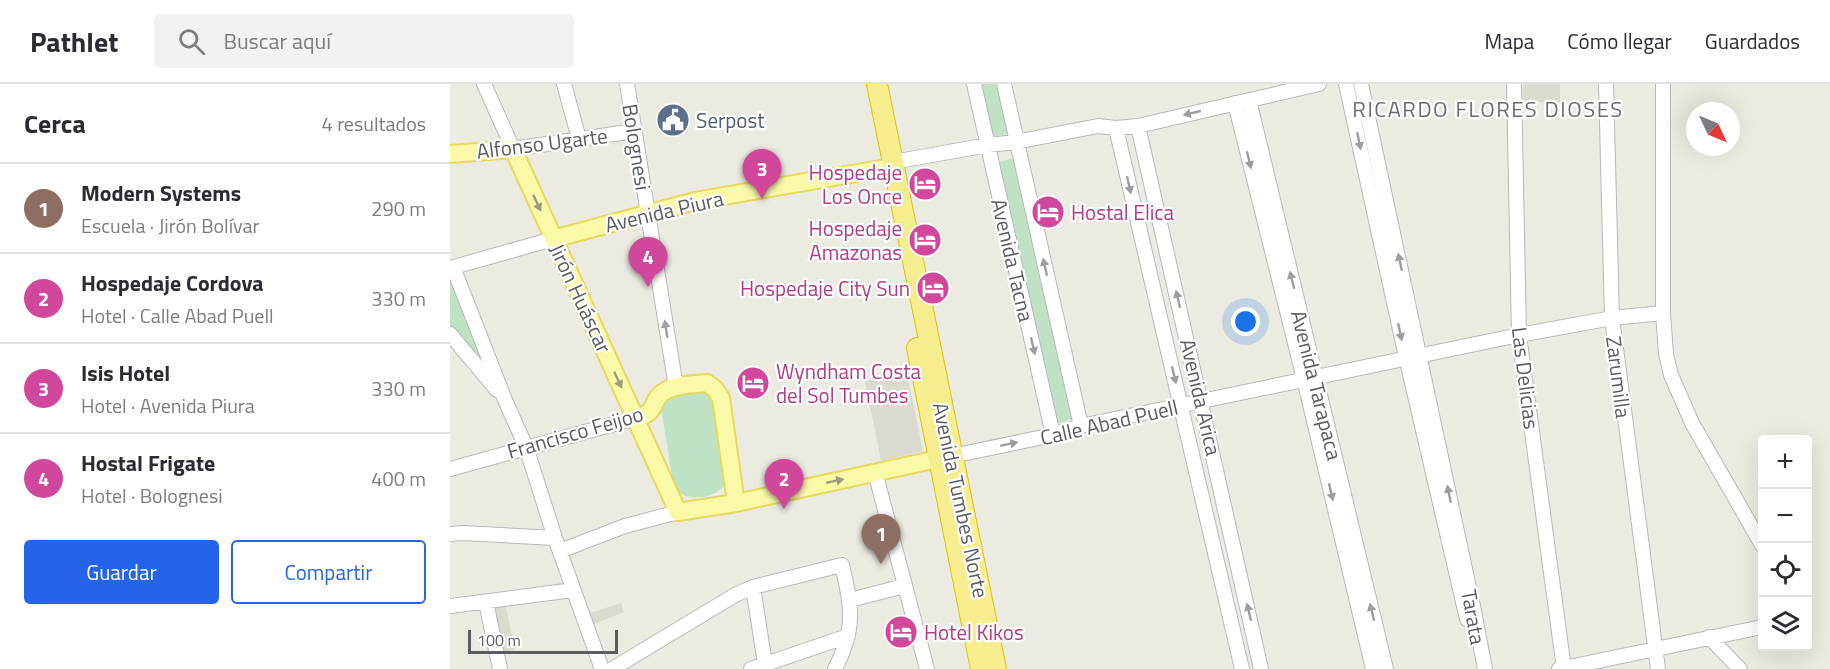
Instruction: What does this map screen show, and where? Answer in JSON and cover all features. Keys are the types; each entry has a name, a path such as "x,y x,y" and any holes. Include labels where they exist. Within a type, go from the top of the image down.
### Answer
{"highway":[{"name":"Avenida Tumbes Norte","path":"864,84 889,167"},
{"name":"Avenida Tumbes Norte","path":"877,84 889,167 945,458 981,669"},
{"name":"Avenida Tumbes Norte","path":"945,458 996,669"}],"main road":[{"name":"Alfonso Ugarte","path":"450,154 513,150"},
{"name":"Jirón Huáscar","path":"513,150 678,512"},
{"name":"Avenida Piura","path":"553,239 695,201 889,167"},
{"path":"676,387 707,383 721,398 736,503"},
{"name":"Francisco Feijoo","path":"636,418 647,415 652,411 659,395 676,387"},
{"name":"Calle Abad Puell","path":"678,512 736,503 945,458"}],"street":[{"name":"Jirón Huáscar","path":"484,84 513,150"},
{"path":"564,84 579,139"},
{"name":"Bolognesi","path":"627,84 676,387"},
{"name":"Avenida Tacna","path":"974,84 1053,435"},
{"name":"Avenida Tacna","path":"1004,84 1081,426"},
{"name":"Avenida Piura","path":"889,167 989,150 1016,142 1098,126 1116,128 1138,126 1299,86 1319,84"},
{"name":"Tarata","path":"1347,84 1406,357 1465,613 1481,655"},
{"name":"Tarata","path":"1361,84 1420,354 1474,611 1481,655"},
{"name":"Las Delicias","path":"1514,84 1519,335 1562,669"},
{"name":"Zarumilla","path":"1606,84 1612,318 1658,669"},
{"path":"1663,84 1663,314 1666,354 1671,375 1692,423 1761,543"},
{"name":"Avenida Tarapaca","path":"1242,102 1310,378 1386,669"},
{"name":"Avenida Arica","path":"1138,126 1261,669"},
{"path":"1116,128 1242,669"},
{"name":"Alfonso Ugarte","path":"513,150 634,132"},
{"name":"Avenida Piura","path":"452,268 553,239"},
{"path":"452,268 526,447 557,544 602,669"},
{"name":"Calle Abad Puell","path":"945,458 1053,435 1081,426 1420,354 1612,318 1663,314"},
{"path":"450,334 506,400"},
{"path":"1310,378 1372,669"},
{"name":"Francisco Feijoo","path":"450,469 636,418"},
{"path":"875,472 927,669"},
{"name":"Calle Abad Puell","path":"557,544 678,512"},
{"path":"450,534 462,533 557,544"},
{"path":"612,669 735,595 753,588 842,565 850,600 851,620 841,659 835,669"},
{"path":"850,600 904,586"},
{"path":"753,588 765,664"},
{"path":"450,606 573,590"},
{"path":"486,602 500,669"},
{"path":"1562,669 1758,628"},
{"path":"752,669 848,636"},
{"path":"1709,637 1740,669"},
{"path":"1481,655 1485,669"}],"shaded area":[{"path":"1525,84 1560,84 1560,102 1523,102"},
{"path":"907,372 923,451 881,461 865,381"},
{"path":"505,603 515,650 502,653 492,606"},
{"path":"621,603 624,612 592,625 587,614"}],"green space":[{"path":"977,84 997,84 1006,134 991,137"},
{"path":"1017,157 1073,419 1060,423 1056,421 998,165 1000,162"},
{"path":"450,275 484,364 479,367 450,325"},
{"path":"704,387 712,396 726,483 716,493 693,497 679,493 674,488 661,408 664,399"}],"place":[{"name":"Serpost","path":"673,120"},
{"name":"Hospedaje Los Once","path":"925,184"},
{"name":"Isis Hotel","path":"762,199"},
{"name":"Hostal Elica","path":"1048,212"},
{"name":"Hospedaje Amazonas","path":"925,240"},
{"name":"Hostal Frigate","path":"648,287"},
{"name":"Hospedaje City Sun","path":"933,288"},
{"name":"Wyndham Costa del Sol Tumbes","path":"753,383"},
{"name":"Hospedaje Cordova","path":"784,509"},
{"name":"Modern Systems","path":"881,564"},
{"name":"Hotel Kikos","path":"901,632"}],"district":[{"name":"RICARDO FLORES DIOSES","path":"1488,109"}]}
